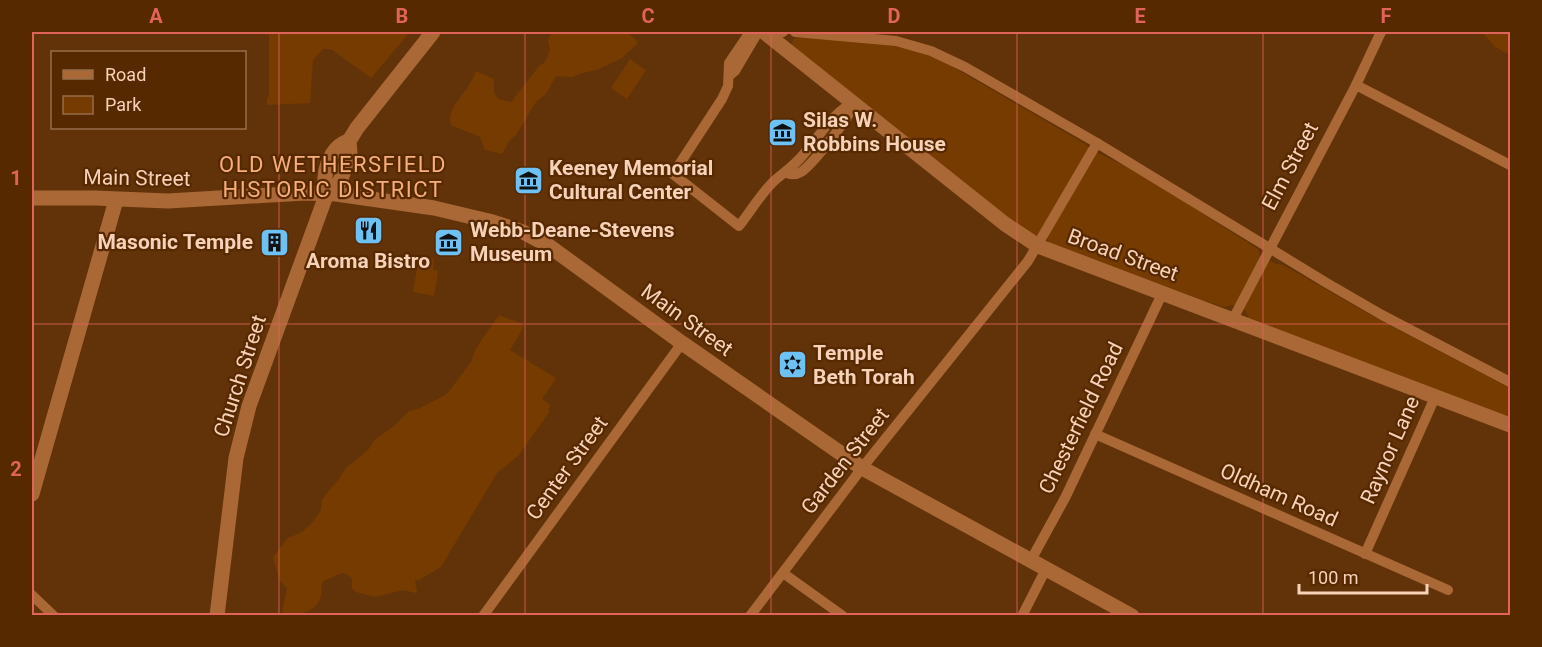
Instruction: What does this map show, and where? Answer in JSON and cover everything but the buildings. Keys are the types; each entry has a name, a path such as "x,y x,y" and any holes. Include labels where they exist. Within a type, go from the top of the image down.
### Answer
{"street":[{"name":"Church Street","path":"217,615 236,458 243,424 327,193 336,187 341,179 350,153 349,141 362,121 433,32"},
{"path":"750,32 729,63 729,76 722,99 672,174 739,226 772,184 787,173 788,168 801,158 843,108 854,103"},
{"path":"795,32 896,41 931,51 965,67 1097,143 1269,249 1382,315 1510,382"},
{"name":"Elm Street","path":"1233,319 1356,85 1381,32"},
{"path":"729,76 769,33"},
{"name":"Broad Street","path":"769,33 1005,224 1038,246 1436,395 1510,425"},
{"path":"1356,85 1510,165"},
{"name":"Garden Street","path":"750,615 862,468 1020,272 1038,246 1097,143"},
{"name":"Main Street","path":"32,198 184,201 327,193 434,208 493,222 523,232 549,246 682,343 862,468 1132,615"},
{"path":"32,494 116,200"},
{"name":"Chesterfield Road","path":"1031,560 1065,498 1163,292"},
{"name":"Center Street","path":"483,615 682,343"},
{"name":"Raynor Lane","path":"1365,554 1436,395"},
{"name":"Oldham Road","path":"1095,434 1448,590"},
{"path":"1022,615 1046,569"},
{"path":"783,573 843,615"},
{"path":"32,595 54,615"}],"green space":[{"path":"269,32 410,32 371,78 331,49 323,49 313,60 310,103 267,105"},
{"path":"552,32 627,32 637,41 637,44 622,58 597,70 572,77 556,76 546,94 536,102 502,154 485,150 480,137 451,125 453,109 476,71 494,79 494,92 498,99 512,101 539,66 545,62 550,50 548,40"},
{"path":"1482,32 1510,32 1510,55 1495,47"},
{"path":"799,37 854,40 905,48 939,59 1092,150 1162,187 1258,249 1260,255 1276,264 1283,265 1387,324 1510,388 1510,418 1249,318 1245,310 1232,305 1224,307 1200,299 1049,243 1047,237 1034,235 1021,228 792,45 793,39"},
{"path":"630,59 646,70 627,99 611,88"},
{"path":"419,256 434,259 433,270 438,271 434,296 413,292"},
{"path":"499,315 524,326 510,350 556,378 542,399 551,405 548,410 550,411 519,455 497,473 441,567 419,580 415,579 416,593 403,590 375,597 356,592 352,589 352,579 347,574 339,574 324,581 319,602 311,610 299,614 282,612 287,588 280,581 273,557 288,538 302,532 313,522 321,510 322,500 346,468 369,449 374,440 394,426 409,411 418,409 447,394 471,362 476,348"}],"place":[{"name":"Silas W. Robbins House","path":"782,132"},
{"name":"Keeney Memorial Cultural Center","path":"528,180"},
{"name":"Aroma Bistro","path":"368,230"},
{"name":"Masonic Temple","path":"274,242"},
{"name":"Webb-Deane-Stevens Museum","path":"449,242"},
{"name":"Temple Beth Torah","path":"792,365"}],"district":[{"name":"OLD WETHERSFIELD HISTORIC DISTRICT","path":"333,176"}]}
